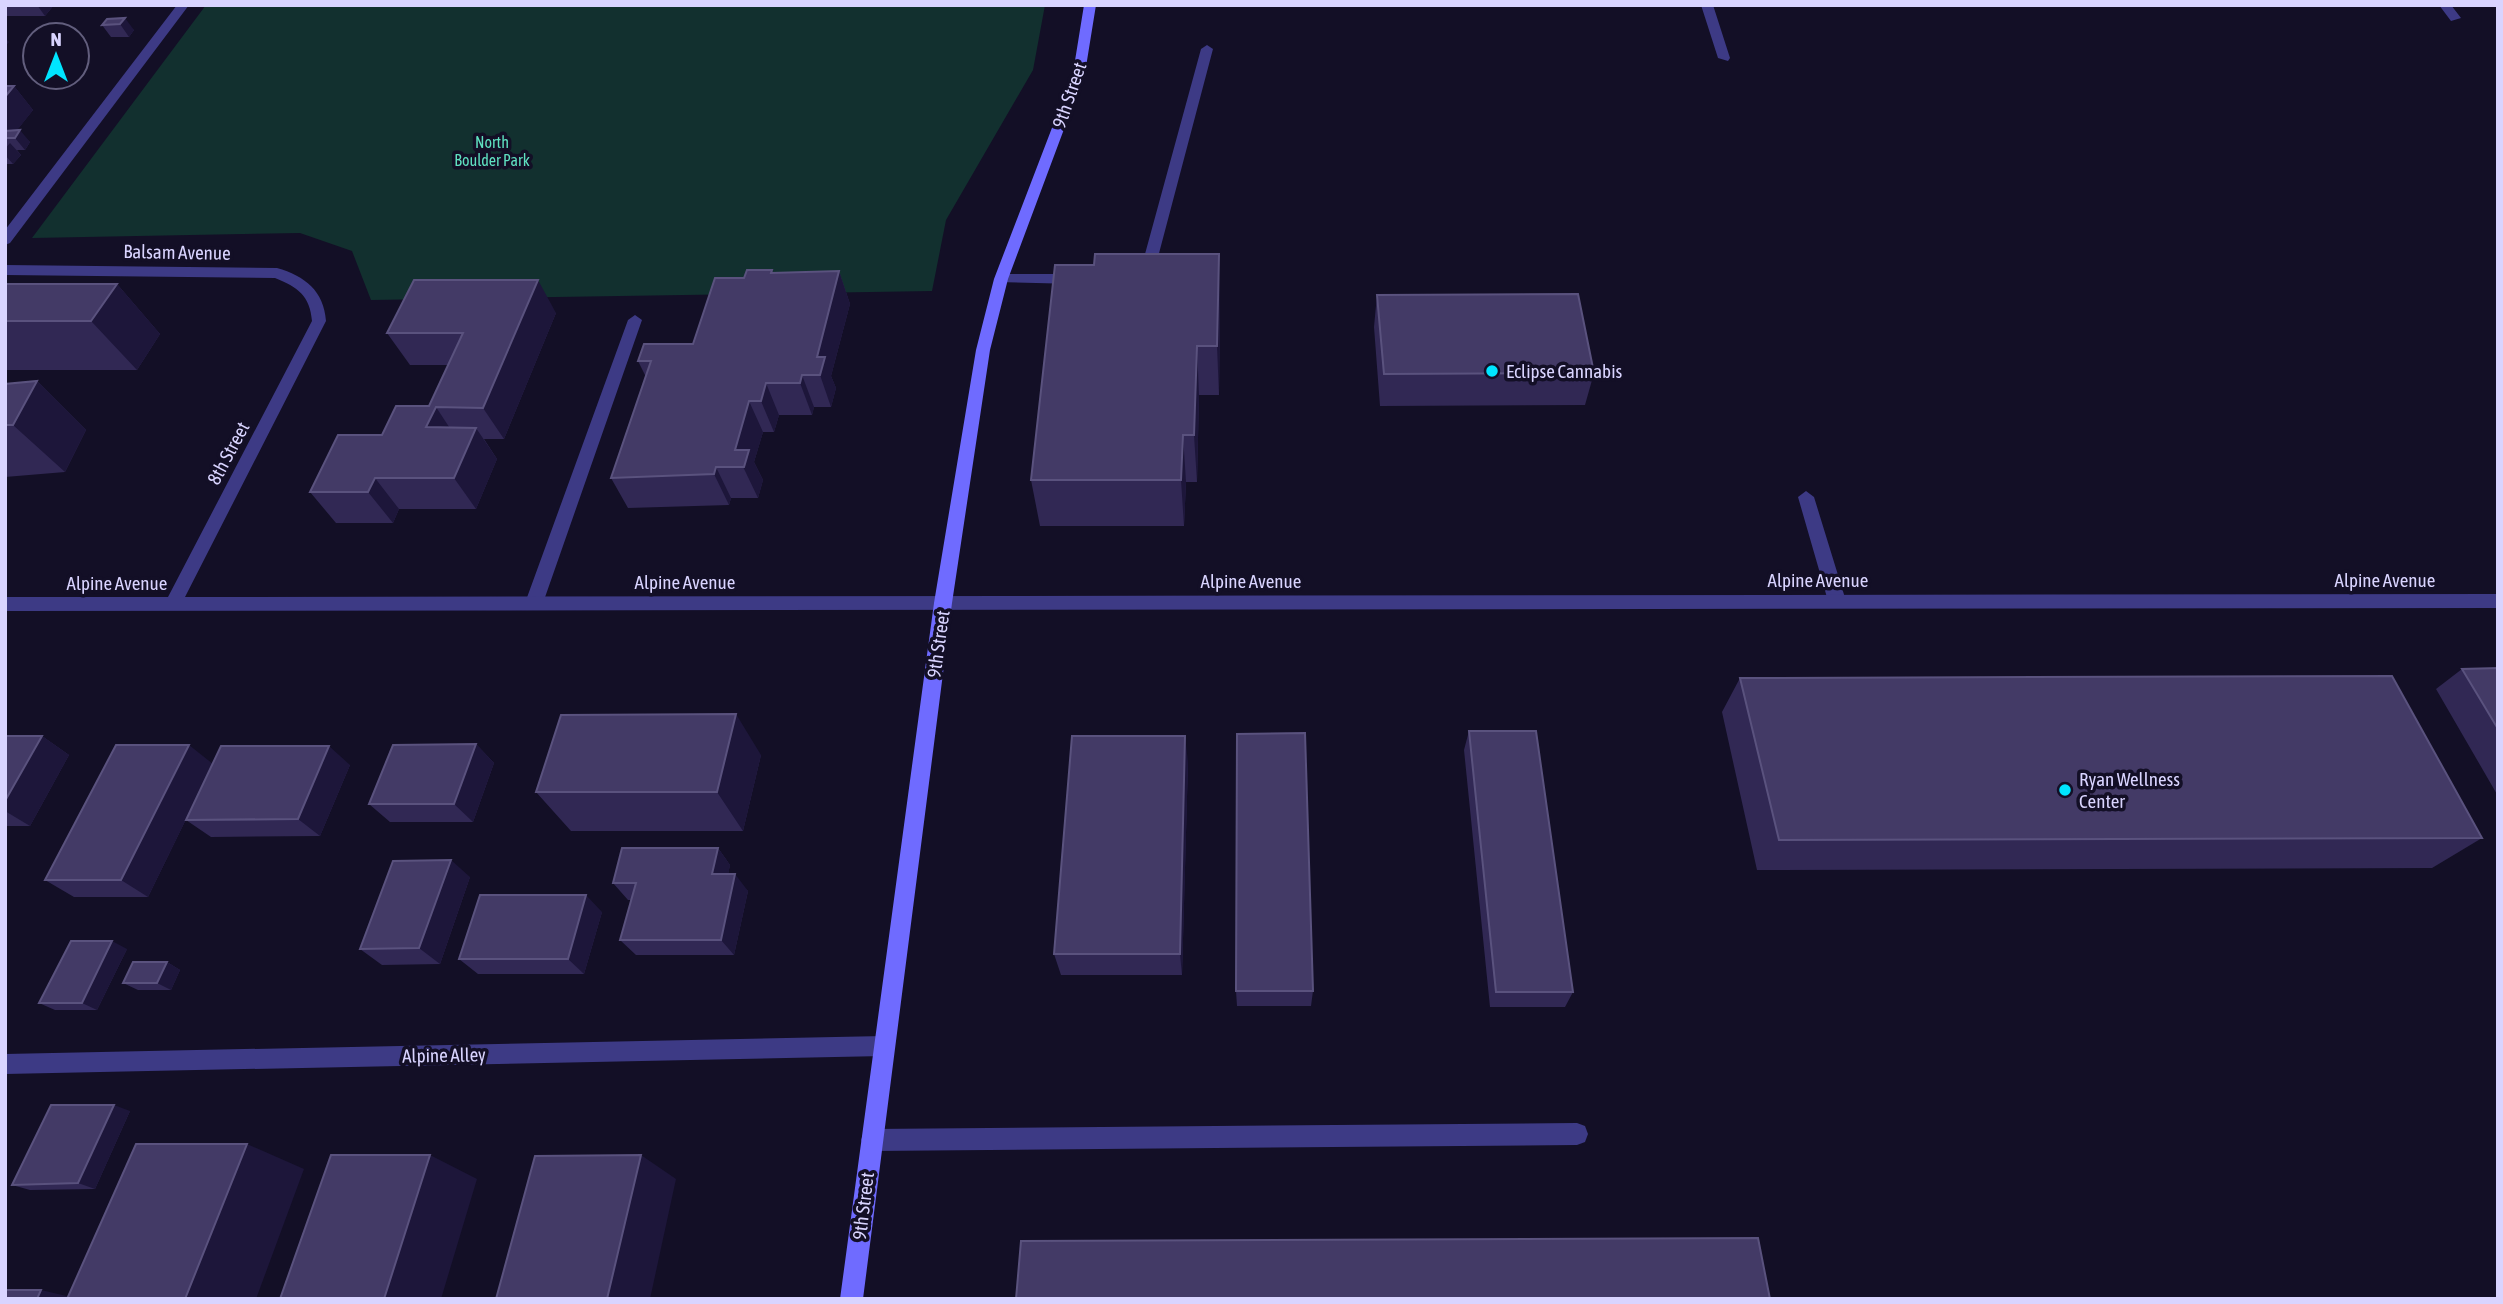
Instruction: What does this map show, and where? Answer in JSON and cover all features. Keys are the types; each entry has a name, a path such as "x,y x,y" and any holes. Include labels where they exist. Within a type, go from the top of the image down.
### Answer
{"street":[{"path":"5,240 183,5"},
{"name":"9th Street","path":"851,1299 943,603 983,350 1001,279 1079,73 1090,5"},
{"path":"1707,5 1724,58"},
{"path":"2445,5 2455,18"},
{"path":"1132,279 1145,279 1207,49"},
{"name":"Balsam Avenue","path":"5,270 277,273 304,284 319,304 319,321"},
{"path":"1001,279 1093,279"},
{"path":"534,603 635,320"},
{"name":"8th Street","path":"173,604 319,321"},
{"path":"1806,497 1837,601"},
{"name":"Alpine Avenue","path":"5,604 2498,601"},
{"name":"Alpine Alley","path":"5,1064 884,1046"},
{"path":"872,1140 1577,1134"}],"green space":[{"name":"North Boulder Park","path":"206,5 1045,5 1033,70 946,220 932,291 371,300 352,251 300,233 32,238"}],"building":[{"path":"125,18 120,24 102,25 107,19"},
{"path":"5,86 14,86 5,97"},
{"path":"20,130 15,138 5,138 5,131"},
{"path":"1095,254 1219,254 1217,346 1197,346 1194,435 1183,435 1181,480 1031,480 1055,265 1094,265"},
{"path":"747,270 772,270 771,273 839,271 817,357 825,357 820,375 802,375 800,383 766,383 761,401 749,401 735,450 749,450 744,467 716,467 714,474 611,478 651,361 638,361 644,344 693,344 715,278 744,278"},
{"path":"414,280 538,280 483,408 436,407 426,427 476,428 454,478 375,478 368,492 310,492 338,435 382,435 396,406 429,406 463,333 387,333"},
{"path":"5,284 117,284 91,321 5,321"},
{"path":"1578,294 1594,373 1384,374 1377,295"},
{"path":"37,381 13,425 5,425 5,384"},
{"path":"2498,668 2498,729 2462,669"},
{"name":"Ryan Wellness Center","path":"2392,676 2482,838 1779,840 1740,678"},
{"path":"736,714 717,792 536,792 561,715"},
{"path":"1469,731 1536,731 1573,992 1496,992"},
{"path":"1305,733 1313,991 1236,991 1237,734"},
{"path":"5,736 42,736 5,801"},
{"path":"1072,736 1185,736 1180,954 1054,954"},
{"path":"476,744 454,804 369,804 393,745"},
{"path":"116,745 189,745 121,880 45,880"},
{"path":"221,746 329,746 298,819 186,820"},
{"path":"622,848 718,848 712,874 735,874 721,940 620,940 636,883 613,883"},
{"path":"451,860 419,948 360,949 393,861"},
{"path":"480,895 586,895 568,959 459,959"},
{"path":"71,941 112,941 82,1003 39,1003"},
{"path":"133,962 167,962 157,983 123,983"},
{"path":"51,1105 114,1105 78,1183 12,1185"},
{"path":"136,1144 247,1144 185,1299 67,1299"},
{"path":"331,1155 430,1155 384,1299 280,1299"},
{"path":"641,1155 607,1299 496,1299 535,1156"},
{"path":"1758,1238 1770,1299 1016,1299 1021,1241"},
{"path":"5,1290 41,1290 37,1299 5,1299"}],"place":[{"name":"Eclipse Cannabis","path":"1492,371"},
{"name":"Ryan Wellness Center","path":"2065,790"}]}
